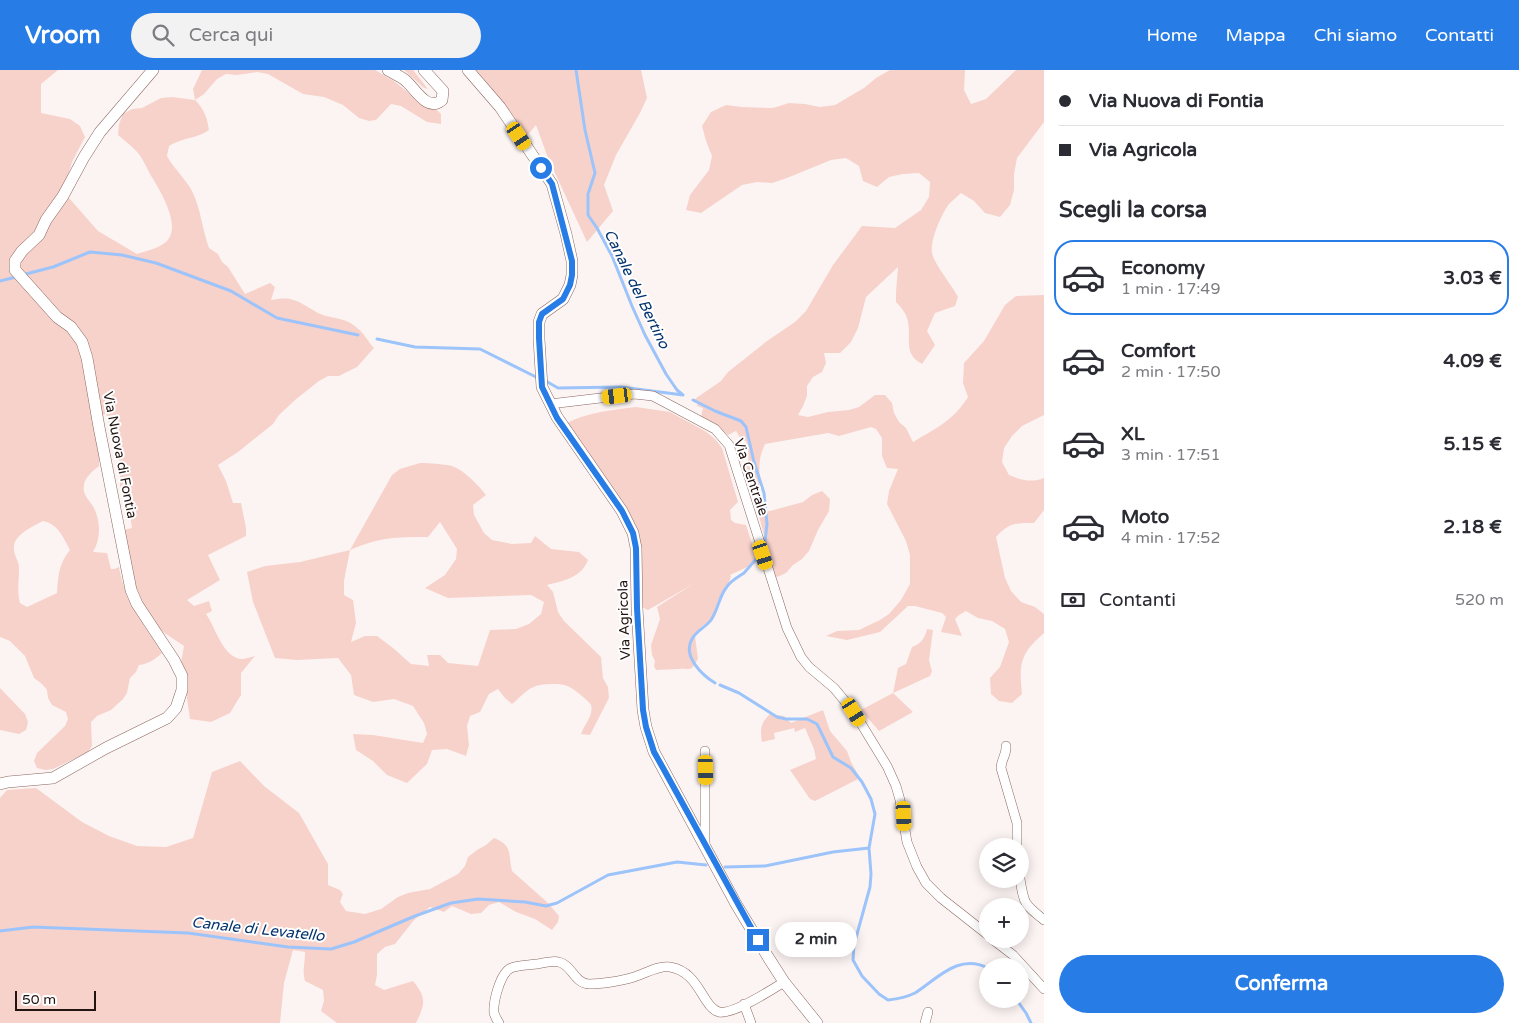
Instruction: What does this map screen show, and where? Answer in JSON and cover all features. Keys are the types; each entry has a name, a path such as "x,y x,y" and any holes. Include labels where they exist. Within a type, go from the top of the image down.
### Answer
{"street":[{"name":"Via Nuova di Fontia","path":"0,784 53,778 106,748 166,718 176,708 182,690 182,676 174,660 131,590 87,358 82,342 71,327 57,316 15,270 15,261 22,251 39,236 46,220 64,196 89,148 100,132 153,70"},
{"path":"388,70 406,81 421,98 435,104 442,100 443,91 424,70"},
{"path":"468,70 500,107 552,184 570,252 572,261 570,285 563,299 542,314 539,322 542,387 550,404"},
{"name":"Via Centrale","path":"550,404 634,394 653,396 715,429 729,445 787,628 801,657 809,667 847,702 887,766 898,793 904,816 907,842 926,883 941,898 979,928"},
{"name":"Via Agricola","path":"550,404 557,418 622,511 633,533 636,548 641,688 646,727 654,752 736,904 784,982 817,1023"},
{"path":"1006,746 1001,768 1016,823 1017,838"},
{"name":"Via Agricola","path":"705,751 705,845"},
{"path":"1021,888 1023,900 1044,920"},
{"path":"1004,948 1013,955 1044,988"},
{"path":"499,1023 494,1013 498,986 510,968 519,966 556,961 562,962 579,980 589,984 633,977 660,968 670,967 688,976 714,1009 720,1012 732,1010 784,982"},
{"path":"744,1004 751,1023"},
{"path":"925,1023 928,1012"}],"shaded area":[{"path":"0,70 58,70 41,84 41,113 70,119 80,126 85,137 72,162 65,186 69,198 98,231 137,254 156,248 166,242 171,235 171,217 164,198 141,157 118,135 119,124 123,114 132,109 142,108 161,98 172,97 195,100 205,114 209,130 169,146 167,156 192,191 209,248 218,254 245,294 270,283 275,287 271,300 294,300 318,313 353,324 374,348 357,367 339,376 328,376 319,381 295,400 279,415 273,424 238,452 218,465 226,481 233,503 241,503 246,536 208,555 220,580 187,600 194,606 209,601 212,611 206,614 221,642 230,654 236,658 243,659 255,656 241,673 241,695 230,713 211,722 190,719 187,678 181,663 184,646 160,630 133,588 124,530 132,528 120,486 120,463 106,413 101,417 99,466 88,477 84,488 85,494 96,512 99,523 98,541 93,552 107,553 111,569 119,567 130,601 162,653 149,662 139,665 136,672 130,678 127,693 123,699 111,710 97,716 91,722 92,746 88,752 53,769 45,770 37,768 34,761 37,753 65,726 68,719 66,712 52,705 48,698 47,690 34,678 25,656 10,641 0,637","holes":["43,521 56,528 70,550 63,560 57,593 27,607 20,603 19,599 19,565 14,552 14,544 29,529"]},
{"path":"202,70 375,70 394,81 421,103 438,111 441,114 441,124 427,122 401,106 391,104 376,120 369,121 359,118 343,105 324,97 303,94 268,74 257,72 237,75 226,74 217,79 204,94 195,100 193,89"},
{"path":"404,70 413,70 428,89 424,88"},
{"path":"475,70 641,70 647,98 616,155 604,185 613,211 587,242 548,158 536,125 526,137"},
{"path":"890,70 965,70 964,90 971,104 986,99 1016,70 1044,70 1044,122 1017,158 1014,190 1010,205 1000,217 985,213 974,201 961,193 949,204 943,214 937,227 932,252 933,257 958,297 955,306 935,313 927,331 935,345 922,364 912,355 907,318 896,302 898,267 866,297 858,328 851,342 840,353 824,353 826,363 822,372 813,377 807,386 807,396 798,415 808,417 828,412 849,410 859,407 875,395 885,395 892,403 894,413 899,422 906,428 913,442 950,418 968,397 963,383 964,363 984,341 1005,305 1016,296 1044,295 1044,415 1022,426 1012,436 1004,448 1002,462 1009,475 1013,477 1030,481 1044,478 1044,510 1034,523 1013,525 996,537 1005,578 1011,591 1021,602 1035,607 1044,614 1044,633 1026,653 1021,667 1022,694 1012,703 999,701 991,694 990,678 1000,667 1009,642 1005,629 992,621 978,618 966,611 955,619 962,636 941,632 946,617 942,613 908,606 880,632 847,640 826,636 837,631 859,630 880,620 889,614 901,600 910,584 910,555 906,541 887,504 889,491 898,469 887,468 882,456 882,438 876,429 871,427 839,436 828,433 765,444 760,459 759,485 752,497 744,469 748,459 746,441 742,441 736,431 728,435 716,425 701,417 703,408 697,406 698,403 692,401 721,381 728,372 767,341 795,322 806,311 833,265 862,226 895,228 921,210 929,197 930,182 919,173 903,174 889,177 877,187 863,181 859,166 846,158 831,160 772,183 757,182 742,185 701,213 686,210 690,195 709,170 712,156 702,126 711,112 726,105 773,108 789,103 820,107 835,105"},
{"path":"636,407 670,412 705,431 715,439 722,448 738,502 730,510 731,520 735,523 746,525 758,562 730,575 728,586 718,600 715,616 712,621 702,626 695,636 698,659 690,669 656,670 651,645 660,619 657,607 693,584 648,610 641,607 640,543 567,423 592,414"},
{"path":"420,463 432,463 457,468 470,478 486,495 473,505 474,515 484,533 492,540 512,544 531,543 535,536 551,549 579,552 588,560 576,575 547,585 553,592 558,612 564,621 601,657 603,678 608,687 609,698 590,735 581,734 590,716 591,705 580,694 569,687 547,684 532,687 512,704 498,689 489,694 480,712 470,716 467,726 469,745 466,756 447,749 432,750 427,764 407,783 387,775 373,761 356,750 353,734 373,735 423,743 427,734 424,723 413,706 394,699 373,702 354,695 351,675 338,658 297,660 275,658 253,602 247,572 265,566 300,562 350,550 392,475 400,469","holes":["440,522 457,549 456,559 445,575 425,588 448,598 531,595 544,602 541,614 529,624 516,629 490,630 478,666 448,663 440,655 427,655 429,666 411,664 377,636 365,636 351,642 356,623 353,600 344,595 344,581 350,550 370,542 407,537 428,537"]},
{"path":"822,491 830,499 829,511 809,551 786,573 775,578 758,512 770,511 803,502 812,495"},
{"path":"927,629 933,630 929,660 932,671 930,676 893,693 898,668 906,664 912,647 922,640"},
{"path":"0,688 25,714 28,722 26,730 19,734 0,730"},
{"path":"893,693 913,712 879,731 861,710"},
{"path":"823,710 830,731 847,751 860,778 815,801 810,799 790,770 816,759 805,728 795,732 794,728 774,733 775,739 762,742 761,730 764,721 770,714 784,716 791,723"},
{"path":"240,761 264,786 299,813 328,864 328,885 340,890 343,894 340,902 346,911 365,914 381,909 398,897 408,893 430,889 458,874 465,866 468,857 494,838 507,847 512,871 548,903 559,916 558,922 552,930 535,919 516,912 499,902 489,905 481,913 471,914 452,906 444,912 430,907 414,920 395,944 385,947 377,954 375,985 384,990 413,981 421,992 423,1006 416,1023 337,1023 321,1011 324,1001 323,990 305,981 305,952 293,950 284,983 280,1023 0,1023 0,798 7,790 36,788 82,822 109,836 137,846 166,847 193,838 212,772"}],"waterway":[{"name":"Canale del Bertino","path":"576,70 585,130 595,173 588,194 588,215 612,256 645,335 666,374 677,390 683,395"},
{"path":"22,275 53,267 90,252 122,255 156,263 231,291 277,318 358,335"},
{"path":"0,281 16,277"},
{"path":"377,339 415,347 480,349 538,378"},
{"path":"544,380 558,388 621,387 683,395"},
{"path":"693,400 741,421 746,427 764,493 767,524 765,542"},
{"path":"715,683 699,670 691,658 690,645 692,639 711,620 728,586 734,579 744,573 759,555"},
{"path":"720,685 739,693 777,717 807,719 817,724 833,757 851,768 862,782 871,799 875,814 869,848 870,887 854,945 853,960 862,976 879,994 888,1000 909,996 958,965 968,963 979,965"},
{"name":"Canale di Levatello","path":"725,867 765,866 833,852 869,848"},
{"name":"Canale di Levatello","path":"0,931 33,927 188,933 288,947 331,949 354,942 451,903 478,899 525,902 546,906 557,903 608,875 677,862 706,865"},
{"name":"Canale del Bertino","path":"1022,1008 1031,1023"}],"route":[{"path":"541,168 552,184 572,261 570,285 563,299 542,314 539,322 542,387 557,418 622,511 633,533 636,548 641,688 646,727 654,752 718,867 736,904 758,940"}]}
